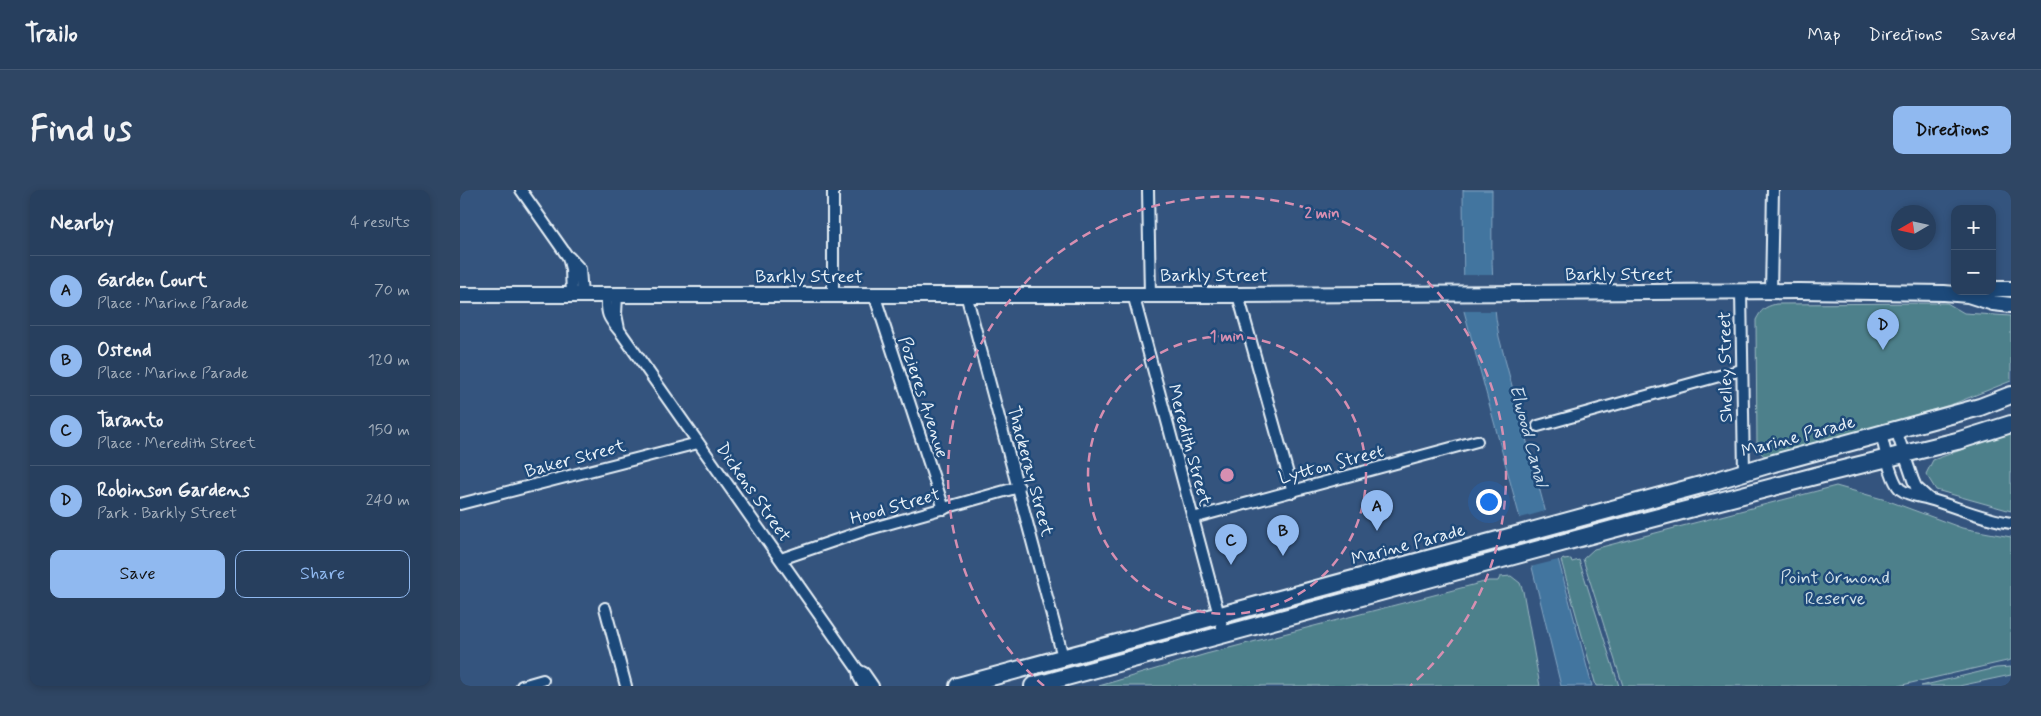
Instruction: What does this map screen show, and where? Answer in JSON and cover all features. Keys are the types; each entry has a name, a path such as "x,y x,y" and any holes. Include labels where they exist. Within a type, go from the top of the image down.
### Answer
{"main road":[{"path":"1996,289 2011,289"},
{"name":"Barkly Street","path":"460,295 1238,295 1498,292 1951,294"},
{"name":"Barkly Street","path":"1968,295 1993,303 2011,305"},
{"name":"Marine Parade","path":"958,686 1701,485 1980,407 2011,395"},
{"path":"1033,686 1524,553 1905,459 2011,424"}],"street":[{"path":"521,190 564,250 570,265 577,295"},
{"path":"833,190 833,294"},
{"path":"1148,190 1150,294"},
{"path":"1771,292 1772,190"},
{"name":"Shelley Street","path":"1741,292 1744,472"},
{"name":"Pozieres Avenue","path":"874,294 944,509"},
{"name":"Thackeray Street","path":"966,294 1063,657"},
{"name":"Meredith Street","path":"1133,294 1224,634"},
{"name":"Dickens Street","path":"612,295 616,317 622,334 858,670 859,677 864,686"},
{"path":"1238,295 1293,492"},
{"path":"1538,426 1741,370"},
{"path":"1889,432 1905,459 1916,487 1928,499"},
{"path":"1889,432 1889,463 1900,488 1911,496 1928,499 1975,516 2011,524"},
{"name":"Lytton Street","path":"1193,518 1477,441"},
{"name":"Baker Street","path":"460,504 698,442"},
{"name":"Hood Street","path":"781,559 866,530 1018,487"},
{"path":"605,608 626,686"},
{"name":"Dickens Street","path":"858,670 864,673 873,686"},
{"path":"522,686 543,680"}],"green space":[{"path":"1947,303 1964,313 2011,316 2011,381 1953,404 1770,457 1763,455 1757,449 1756,320 1763,309 1776,304"},
{"path":"2011,432 2011,511 1936,490 1926,474 1933,460"},
{"name":"Point Ormond Reserve","path":"1836,486 1886,500 1962,528 2011,537 2011,660 1898,686 1623,686 1583,559 1594,549"},
{"path":"1571,559 1572,562 1579,560 1619,686 1596,686 1561,560"},
{"path":"1511,576 1520,583 1523,591 1540,686 1099,686 1206,654 1488,581 1498,581 1500,577"},
{"path":"2011,667 2011,675 1959,686 1921,686 1996,668"}],"water":[{"path":"1463,190 1492,190 1493,282 1499,337 1592,686 1561,686 1520,518 1464,311"}],"pier":[{"path":"1461,275 1495,275 1497,311 1462,311"},
{"path":"1549,510 1562,559 1530,567 1517,519"}],"place":[{"name":"Robinson Gardens","path":"1883,350"},
{"name":"Garden Court","path":"1377,531"},
{"name":"Ostend","path":"1283,556"},
{"name":"Taranto","path":"1231,565"}],"water label":[{"name":"Elwood Canal","path":"1530,435"}]}
